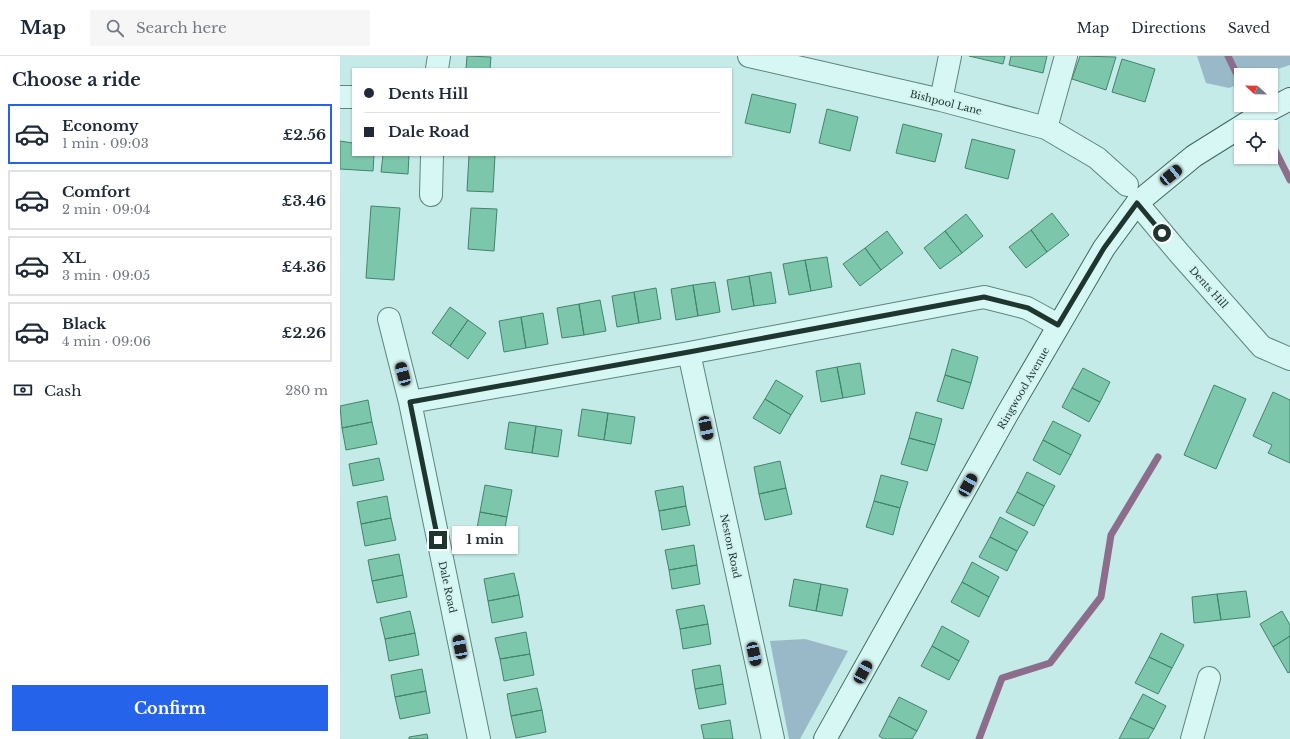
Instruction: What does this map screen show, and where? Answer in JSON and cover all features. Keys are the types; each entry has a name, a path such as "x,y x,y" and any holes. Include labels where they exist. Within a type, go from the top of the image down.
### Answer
{"street":[{"path":"437,68 439,56"},
{"name":"Bishpool Lane","path":"749,56 942,100 1046,128 1097,158 1132,194"},
{"path":"942,100 950,56"},
{"path":"1046,128 1066,56"},
{"path":"340,97 352,97"},
{"name":"Ringwood Avenue","path":"826,739 1058,325 1104,248 1132,194 1258,116 1290,99"},
{"path":"431,195 432,156"},
{"name":"Dents Hill","path":"1132,194 1179,253 1262,347 1290,359"},
{"path":"410,402 984,297 1028,308 1058,325"},
{"name":"Dale Road","path":"389,319 410,402 479,739"},
{"name":"Neston Road","path":"689,352 773,739"},
{"path":"1192,739 1209,678"}],"shaded area":[{"path":"1197,56 1290,56 1290,65 1278,69 1234,68 1234,86 1229,88 1206,83"},
{"path":"805,639 848,651 800,739 789,739 770,641"}],"building":[{"path":"467,56 491,57 490,68 466,68"},
{"path":"969,56 1005,56 1003,64"},
{"path":"1011,56 1047,56 1043,73 1009,65"},
{"path":"1080,56 1116,57 1106,90 1072,79"},
{"path":"1122,59 1155,69 1145,102 1112,92"},
{"path":"752,94 796,104 790,133 745,123"},
{"path":"827,109 858,117 850,151 819,143"},
{"path":"903,124 942,134 935,162 896,153"},
{"path":"972,139 1015,150 1008,179 965,168"},
{"path":"340,141 352,143 352,156 374,156 373,171 340,169"},
{"path":"383,156 409,156 408,174 381,172"},
{"path":"469,156 495,156 493,192 467,191"},
{"path":"371,206 400,208 394,280 366,278"},
{"path":"471,208 497,209 494,251 468,249"},
{"path":"1052,213 1069,235 1047,252 1031,230"},
{"path":"966,214 983,236 962,253 945,231"},
{"path":"1031,230 1047,252 1026,268 1009,247"},
{"path":"887,231 903,253 881,270 865,248"},
{"path":"945,231 962,253 940,269 924,248"},
{"path":"865,248 881,270 860,286 843,264"},
{"path":"827,257 832,287 811,291 805,260"},
{"path":"805,260 811,291 789,295 783,264"},
{"path":"771,272 776,303 754,306 749,276"},
{"path":"749,276 754,306 732,310 727,280"},
{"path":"715,282 720,312 698,316 693,285"},
{"path":"693,285 698,316 676,320 671,289"},
{"path":"656,288 661,319 639,323 634,292"},
{"path":"634,292 639,323 617,327 612,296"},
{"path":"600,300 606,331 584,335 579,304"},
{"path":"579,304 584,335 562,338 557,308"},
{"path":"450,307 468,320 450,346 432,333"},
{"path":"543,313 548,344 526,348 521,317"},
{"path":"521,317 526,348 504,352 499,321"},
{"path":"468,320 486,333 468,359 450,346"},
{"path":"952,349 978,357 971,383 945,375"},
{"path":"860,363 865,394 843,398 837,367"},
{"path":"837,367 843,398 821,402 816,371"},
{"path":"1083,368 1110,382 1100,402 1072,388"},
{"path":"945,375 971,383 963,409 937,401"},
{"path":"776,380 803,396 791,415 765,399"},
{"path":"1214,385 1246,399 1216,469 1184,455"},
{"path":"1072,388 1100,402 1089,422 1062,407"},
{"path":"1273,392 1290,400 1290,463 1268,453 1272,445 1253,436"},
{"path":"765,399 791,415 780,434 753,418"},
{"path":"368,400 372,422 342,428 340,406"},
{"path":"582,409 608,413 604,440 578,436"},
{"path":"916,412 942,419 935,445 909,438"},
{"path":"608,413 635,417 631,444 604,440"},
{"path":"1053,421 1081,435 1071,455 1043,440"},
{"path":"372,422 377,444 346,450 342,428"},
{"path":"509,422 536,426 532,453 505,449"},
{"path":"536,426 562,430 558,457 532,453"},
{"path":"909,438 935,445 927,471 901,464"},
{"path":"1043,440 1071,455 1060,475 1033,460"},
{"path":"379,458 384,480 353,486 349,464"},
{"path":"780,461 786,488 759,494 754,467"},
{"path":"1027,472 1055,486 1044,506 1017,492"},
{"path":"881,475 908,482 900,508 874,501"},
{"path":"485,485 512,490 507,517 480,512"},
{"path":"683,486 686,506 659,511 655,491"},
{"path":"786,488 792,514 765,520 759,494"},
{"path":"1017,492 1044,506 1034,526 1006,512"},
{"path":"387,496 391,518 361,524 357,502"},
{"path":"874,501 900,508 893,535 866,527"},
{"path":"686,506 690,525 662,530 659,511"},
{"path":"480,512 507,517 502,544 475,539"},
{"path":"1000,517 1028,532 1017,551 990,537"},
{"path":"391,518 396,540 365,546 361,524"},
{"path":"990,537 1017,551 1007,571 979,557"},
{"path":"694,545 697,565 669,570 665,550"},
{"path":"399,554 403,575 372,581 368,560"},
{"path":"972,562 999,577 989,597 962,582"},
{"path":"697,565 700,584 672,589 669,570"},
{"path":"514,573 519,595 488,601 484,579"},
{"path":"403,575 407,597 377,603 372,581"},
{"path":"794,579 821,584 816,611 789,606"},
{"path":"962,582 989,597 979,617 951,602"},
{"path":"821,584 848,589 842,616 816,611"},
{"path":"1246,591 1250,617 1221,620 1217,594"},
{"path":"1217,594 1221,620 1194,623 1192,597"},
{"path":"519,595 523,617 492,623 488,601"},
{"path":"704,605 708,624 680,629 676,610"},
{"path":"410,611 415,633 385,639 380,618"},
{"path":"1282,611 1290,625 1290,636 1273,647 1260,624"},
{"path":"708,624 711,644 683,649 680,629"},
{"path":"942,626 969,641 959,661 932,646"},
{"path":"526,632 530,654 500,659 495,638"},
{"path":"415,633 419,655 389,661 385,639"},
{"path":"1161,633 1184,645 1172,668 1149,657"},
{"path":"1290,636 1290,672 1288,673 1273,647"},
{"path":"932,646 959,661 949,680 921,666"},
{"path":"530,654 534,675 504,681 500,659"},
{"path":"1149,657 1172,668 1158,694 1135,683"},
{"path":"720,665 723,684 695,689 692,670"},
{"path":"422,669 426,691 395,697 391,675"},
{"path":"723,684 726,704 699,709 695,689"},
{"path":"537,688 542,710 511,716 507,694"},
{"path":"426,691 430,713 400,719 395,697"},
{"path":"1143,694 1166,706 1154,729 1130,718"},
{"path":"899,697 927,711 917,731 889,716"},
{"path":"542,710 546,732 516,738 511,716"},
{"path":"889,716 917,731 912,739 884,739 879,736"},
{"path":"1130,718 1154,729 1148,739 1119,739"},
{"path":"730,720 733,739 704,739 701,725"},
{"path":"427,734 428,739 409,739 409,737"}],"waterway":[{"path":"1228,56 1234,68"},
{"path":"1278,156 1290,180"},
{"path":"979,739 1002,678 1050,663 1101,597 1111,535 1158,457"}],"route":[{"path":"438,540 410,402 984,297 1028,308 1058,325 1104,248 1137,203 1162,233"}]}
